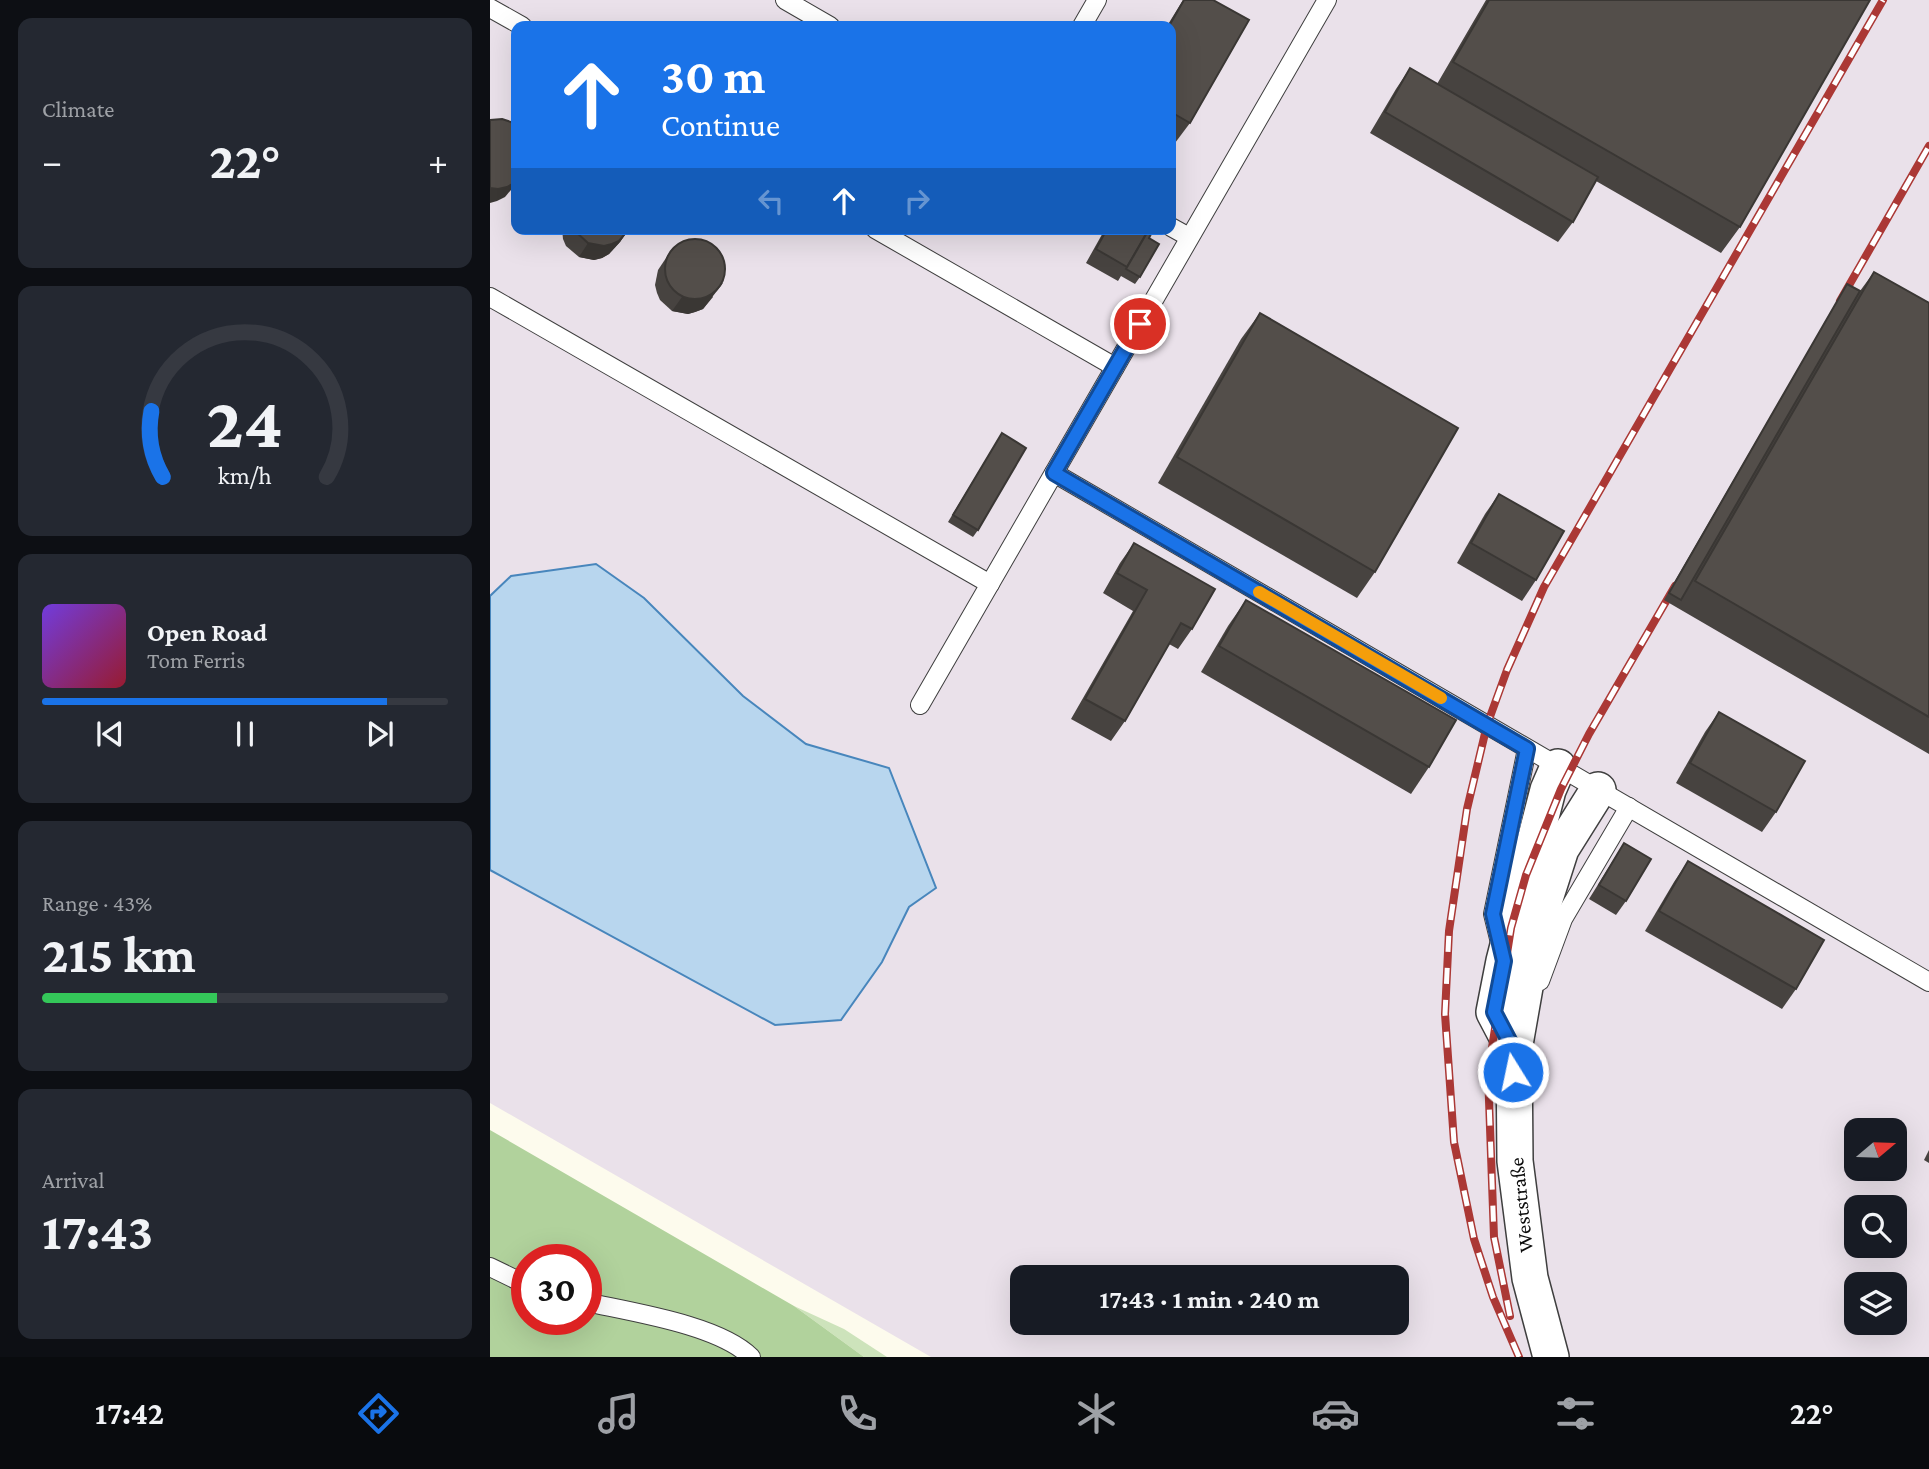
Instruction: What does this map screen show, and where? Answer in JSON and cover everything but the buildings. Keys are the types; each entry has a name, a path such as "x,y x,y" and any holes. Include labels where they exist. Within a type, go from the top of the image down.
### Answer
{"street":[{"name":"Weststraße","path":"1514,1050 1494,1012 1504,961 1548,790 1558,767"},
{"name":"Weststraße","path":"1551,1357 1530,1278 1515,1161 1514,1050 1535,930 1557,860 1561,849 1598,790"}],"lane":[{"path":"785,0 821,21"},
{"path":"1085,21 1097,0"},
{"path":"920,705 1327,0"},
{"path":"490,8 513,21"},
{"path":"1176,230 1189,237"},
{"path":"885,235 1115,367"},
{"path":"490,297 990,584"},
{"path":"1054,473 1929,982"},
{"path":"1504,961 1493,914 1527,749"},
{"path":"1514,1050 1563,919 1629,807"},
{"path":"490,1266 511,1277"},
{"path":"602,1306 709,1332 751,1357"}],"shaded area":[{"path":"490,0 1929,0 1929,1357 931,1357 490,1103"}],"green space":[{"path":"490,1130 794,1306 864,1357 490,1357"},
{"path":"794,1306 844,1329 887,1357 864,1357"}],"water":[{"path":"596,564 644,598 743,696 806,744 889,768 936,888 909,907 882,962 841,1020 775,1025 490,870 490,596 511,576"}],"railway":[{"path":"1519,1357 1493,1297 1474,1239 1454,1142 1445,1014 1449,931 1467,809 1487,725 1507,670 1544,587 1883,0"},
{"path":"1840,301 1929,146"},
{"path":"1510,1316 1494,1237 1488,1073 1511,928 1526,875 1561,789 1589,734 1675,586"}],"slow traffic":[{"path":"1259,592 1441,698"}],"route":[{"path":"1140,324 1054,473 1527,749 1493,914 1504,961 1494,1012 1514,1050 1513,1072"}]}
